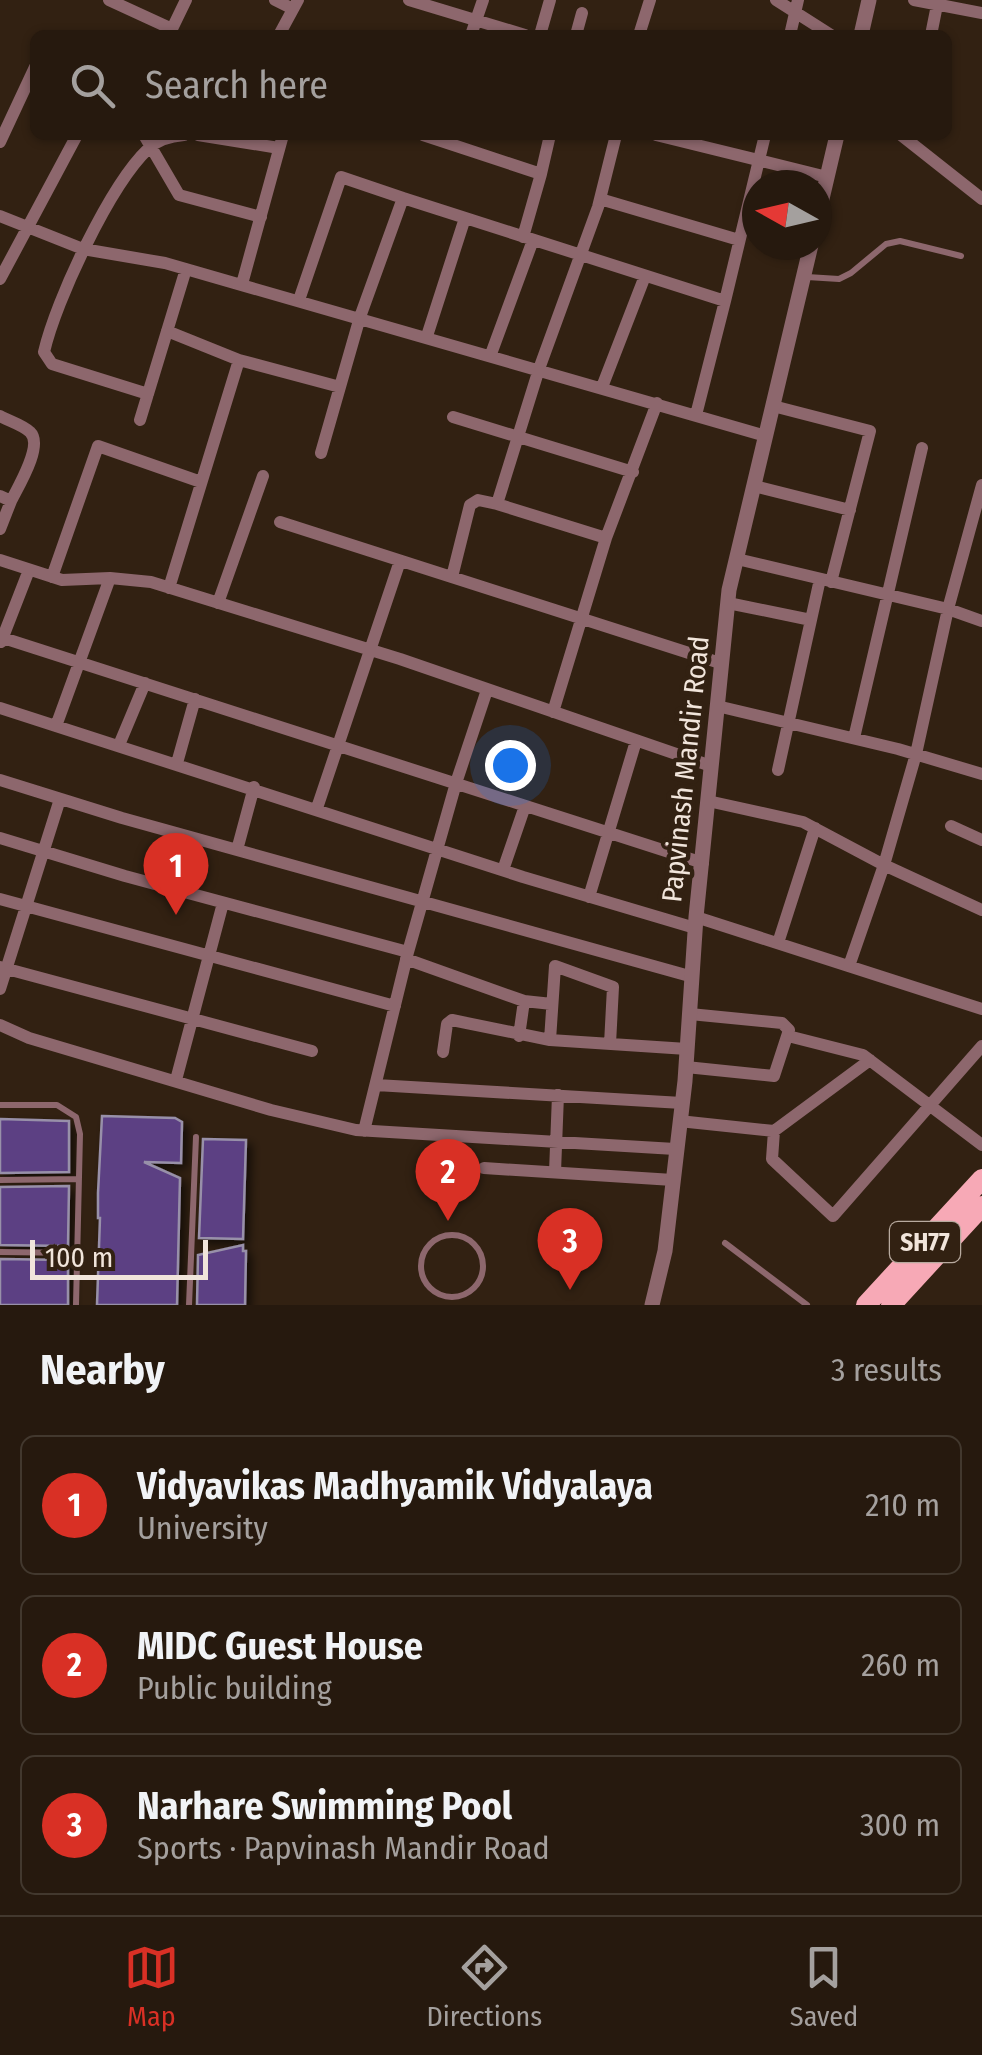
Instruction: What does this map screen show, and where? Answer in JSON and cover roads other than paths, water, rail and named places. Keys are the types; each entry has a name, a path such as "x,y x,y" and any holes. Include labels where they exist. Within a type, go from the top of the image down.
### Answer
{"main road":[{"name":"SH77","path":"866,1305 982,1179"},
{"name":"SH77","path":"891,1305 982,1206"}],"street":[{"path":"109,0 166,30"},
{"path":"171,30 186,0"},
{"path":"275,0 295,4 282,30"},
{"path":"409,0 508,30"},
{"path":"472,30 483,0"},
{"path":"541,30 550,0"},
{"path":"641,30 650,0"},
{"path":"776,0 797,6 825,30"},
{"path":"862,30 869,0"},
{"path":"914,0 982,13"},
{"path":"932,30 937,2"},
{"path":"577,30 582,13"},
{"path":"0,142 30,78"},
{"path":"0,279 75,140"},
{"path":"148,394 52,364 46,358 46,344 83,249 147,140 179,194 260,217"},
{"path":"444,140 541,174"},
{"path":"491,354 528,238 549,140"},
{"path":"497,504 539,369 600,199 615,140"},
{"path":"676,140 799,170"},
{"path":"696,415 763,140"},
{"path":"829,170 837,140"},
{"path":"907,140 982,198"},
{"path":"242,284 281,142"},
{"path":"299,300 340,178 725,301"},
{"path":"321,453 360,317 403,198"},
{"path":"600,199 740,240"},
{"path":"0,216 83,249 242,284 766,436"},
{"path":"427,336 465,218"},
{"name":"Papvinash Mandir Road","path":"652,1305 665,1252 686,1067 695,922 728,603 808,260"},
{"path":"140,420 186,269"},
{"path":"602,387 645,276"},
{"path":"167,331 240,360 340,387"},
{"path":"169,588 240,360"},
{"path":"553,712 606,538 657,404"},
{"path":"773,406 870,431 850,510 811,620 778,770"},
{"path":"0,416 32,432 35,440 35,449 5,499 0,529"},
{"path":"453,416 633,472"},
{"path":"52,577 98,446 201,482"},
{"path":"854,738 922,448"},
{"path":"218,604 263,476"},
{"path":"849,966 916,754 948,609 982,485"},
{"path":"754,486 850,510"},
{"path":"452,577 470,505 478,500 606,538"},
{"path":"280,522 720,663"},
{"path":"737,559 948,609 982,621"},
{"path":"0,560 62,580 110,578 151,582 370,649 711,766"},
{"path":"317,808 400,561"},
{"path":"29,570 1,640 338,744 702,863"},
{"path":"56,726 110,578"},
{"path":"728,603 811,620"},
{"path":"119,745 146,683"},
{"path":"364,1131 422,900 487,690"},
{"path":"177,762 195,700"},
{"path":"717,706 982,773"},
{"path":"0,708 504,870 778,943 982,1009"},
{"path":"590,896 636,741"},
{"path":"0,780 693,977"},
{"path":"237,850 254,788"},
{"path":"0,990 3,968 60,799"},
{"path":"708,800 816,828 884,865 982,910"},
{"path":"504,870 525,806"},
{"path":"950,826 982,840"},
{"path":"778,943 816,828"},
{"path":"0,838 407,955 524,1001 552,1004"},
{"path":"0,899 394,1006"},
{"path":"176,1080 222,902"},
{"path":"550,1040 555,966 613,987 610,1044"},
{"path":"3,968 312,1051"},
{"path":"519,1036 524,1001"},
{"path":"686,1067 774,1076 789,1030 782,1023 690,1014"},
{"path":"443,1052 447,1024 452,1020 550,1040 687,1049"},
{"path":"0,1025 29,1038 271,1110 364,1131 675,1149"},
{"path":"788,1036 836,1046 870,1060 982,1145"},
{"path":"774,1131 772,1159 834,1216 982,1046"},
{"path":"679,1121 774,1131 870,1060"},
{"path":"376,1084 682,1102"},
{"path":"555,1172 558,1096"},
{"path":"484,1168 673,1180"}],"lane":[{"path":"804,276 839,278 886,244 900,242 961,256"},
{"path":"0,1105 56,1105 76,1117 80,1134 76,1305"},
{"path":"189,1305 196,1138"},
{"path":"0,1180 79,1179"},
{"path":"454,1235 474,1244 482,1256 484,1272 472,1291 451,1302 426,1283 421,1261 432,1242 454,1235"},
{"path":"725,1244 807,1305"},
{"path":"0,1252 78,1253"}],"place":[{"name":"Vidyavikas Madhyamik Vidyalaya","path":"176,915"},
{"name":"MIDC Guest House","path":"448,1221"},
{"name":"Narhare Swimming Pool","path":"570,1290"}]}
